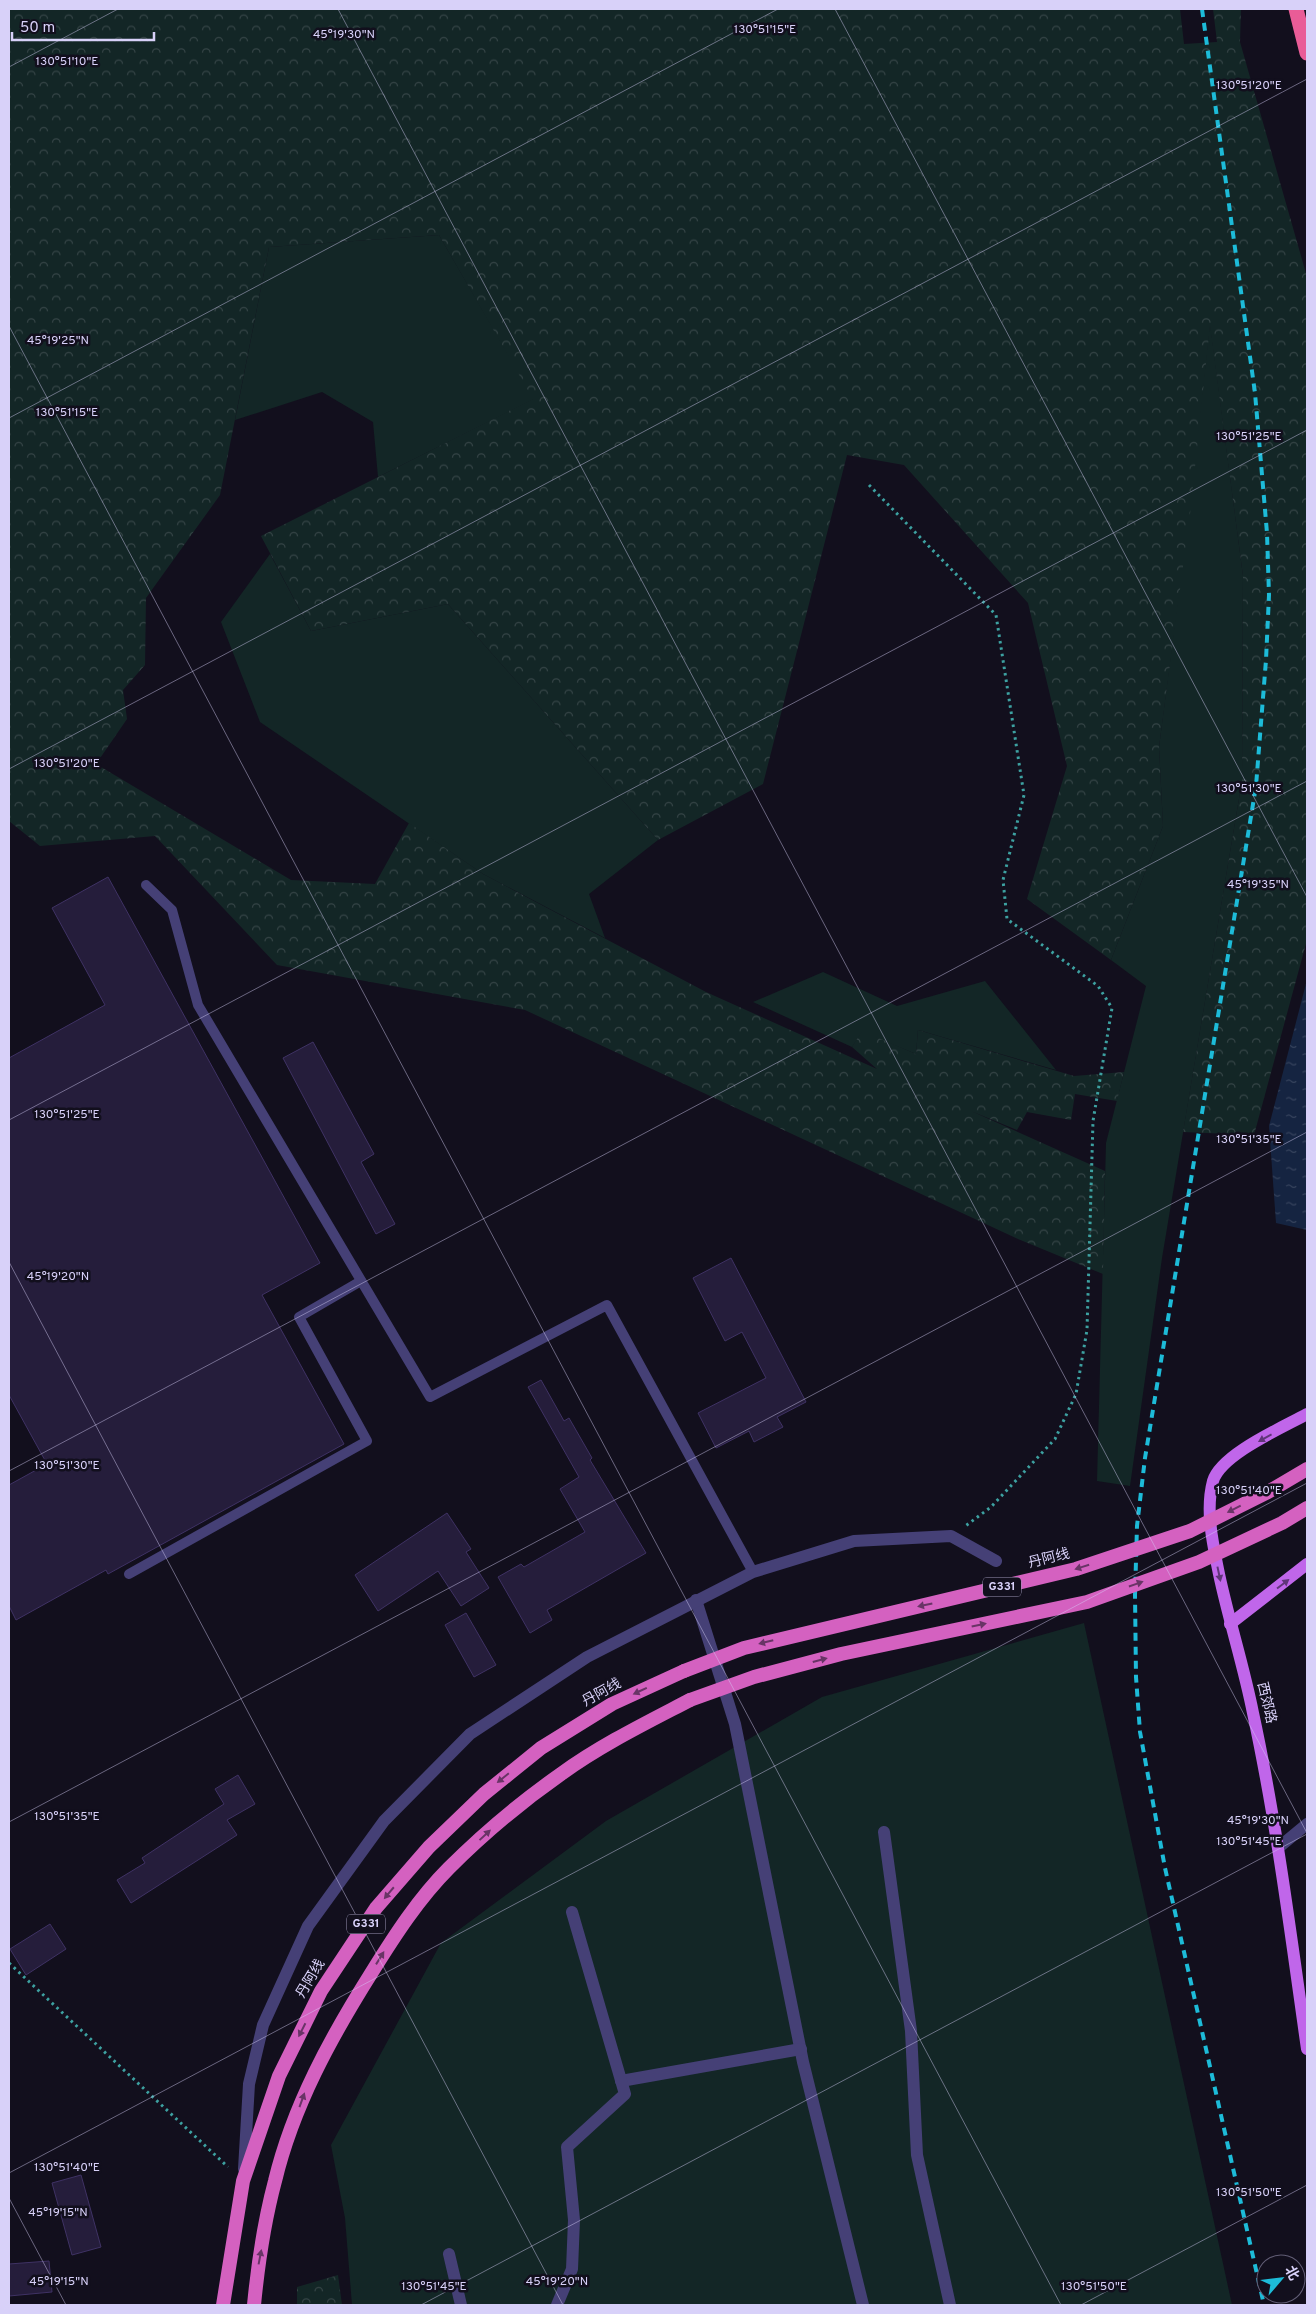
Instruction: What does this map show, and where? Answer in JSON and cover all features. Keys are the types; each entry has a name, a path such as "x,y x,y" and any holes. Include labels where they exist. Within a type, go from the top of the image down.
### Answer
{"highway":[{"path":"1296,9 1307,54"},
{"name":"丹阿线","path":"223,2305 244,2181 279,2076 321,1991 376,1908 429,1846 484,1794 541,1748 612,1704 684,1671 763,1643 1076,1569 1190,1531 1268,1492 1307,1469"},
{"name":"G331","path":"254,2305 258,2264 275,2180 303,2095 344,2016 399,1928 448,1869 496,1824 554,1779 627,1733 690,1700 754,1677 841,1654 1087,1602 1199,1562 1282,1523 1307,1508"}],"main road":[{"name":"西郊路","path":"1307,1414 1257,1442 1227,1462 1214,1479 1209,1504 1213,1542 1230,1624 1253,1713 1278,1848 1307,2049"},
{"path":"1230,1624 1307,1564"}],"street":[{"path":"244,2181 249,2084 263,2025 308,1926 384,1821 470,1734 587,1657 753,1572 854,1541 952,1536 996,1560"},
{"path":"696,1600 735,1724 800,2049 863,2305"},
{"path":"1278,1848 1307,1824"},
{"path":"884,1832 911,2031 917,2155 950,2305"},
{"path":"557,2305 572,2269 574,2220 567,2146 625,2094 572,1912"},
{"path":"621,2081 800,2049"},
{"path":"449,2254 462,2305"}],"lane":[{"path":"146,886 172,910 198,1005 430,1397 607,1305 753,1572"},
{"path":"129,1574 367,1441 299,1316 361,1281"}],"path":[{"path":"869,485 996,615 1024,795 1003,880 1007,919 1098,986 1112,1008 1092,1121 1087,1330 1076,1394 1055,1439 992,1507 952,1536"},
{"path":"9,1963 244,2181"}],"green space":[{"path":"9,9 1180,9 1184,44 1217,42 1213,9 1241,9 1240,42 1307,277 1307,940 1254,1135 1183,1132 1242,781 1243,576 1210,326 1190,514 1159,747 1163,826 1111,960 1027,899 1067,766 1028,603 904,465 847,455 763,784 658,840 448,604 311,631 261,536 533,399 439,235 269,247 220,495 146,598 145,665 123,690 127,719 96,764 291,880 375,884 409,823 483,874 706,992 877,1069 852,1047 862,1031 916,1054 918,1030 1074,1076 1124,1072 1117,1101 1075,1094 1071,1120 1027,1112 1017,1130 971,1111 1105,1171 1103,1274 1018,1239 525,1010 277,965 155,836 40,846 9,821"},
{"path":"439,235 534,399 378,477 373,422 322,392 235,420 269,247"},
{"path":"1210,323 1243,576 1242,781 1162,1258 1130,1486 1097,1481 1106,1143 1146,986 1111,960 1163,826 1159,747 1189,514"},
{"path":"270,554 311,631 448,604 658,840 589,894 605,938 483,874 260,722 221,622"},
{"path":"823,972 897,1006 985,981 1056,1070 918,1030 916,1054 862,1032 852,1047 753,1002"},
{"path":"1084,1623 1232,2305 352,2305 345,2218 331,2145 441,1943 606,1821 822,1697"},
{"path":"338,2275 342,2305 297,2305 297,2287"}],"water":[{"path":"1307,980 1307,1230 1276,1223 1269,1126"}],"building":[{"path":"108,877 320,1263 262,1295 344,1444 108,1574 106,1570 16,1620 9,1606 9,1485 47,1464 9,1395 9,1058 105,1005 52,908"},
{"path":"313,1042 374,1154 361,1162 395,1224 376,1234 283,1058"},
{"path":"731,1258 806,1402 777,1417 783,1427 754,1442 749,1431 716,1448 698,1413 766,1378 742,1332 725,1341 693,1278"},
{"path":"541,1380 564,1421 569,1418 592,1458 590,1460 646,1553 547,1610 552,1620 530,1633 498,1577 521,1564 524,1567 585,1532 560,1489 579,1477 528,1387"},
{"path":"447,1513 471,1549 466,1552 489,1588 461,1606 438,1571 378,1611 355,1575"},
{"path":"466,1613 496,1665 474,1677 445,1625"},
{"path":"238,1775 255,1804 227,1820 237,1835 131,1903 117,1880 145,1863 142,1858 224,1804 215,1789"},
{"path":"50,1924 66,1949 26,1975 10,1949"},
{"path":"81,2175 101,2247 72,2255 52,2183"},
{"path":"49,2261 52,2292 9,2296 9,2264"}],"railway":[{"path":"1202,9 1255,393 1267,533 1269,595 1256,786 1145,1458 1137,1526 1135,1595 1136,1677 1140,1732 1165,1868 1264,2305"}]}
